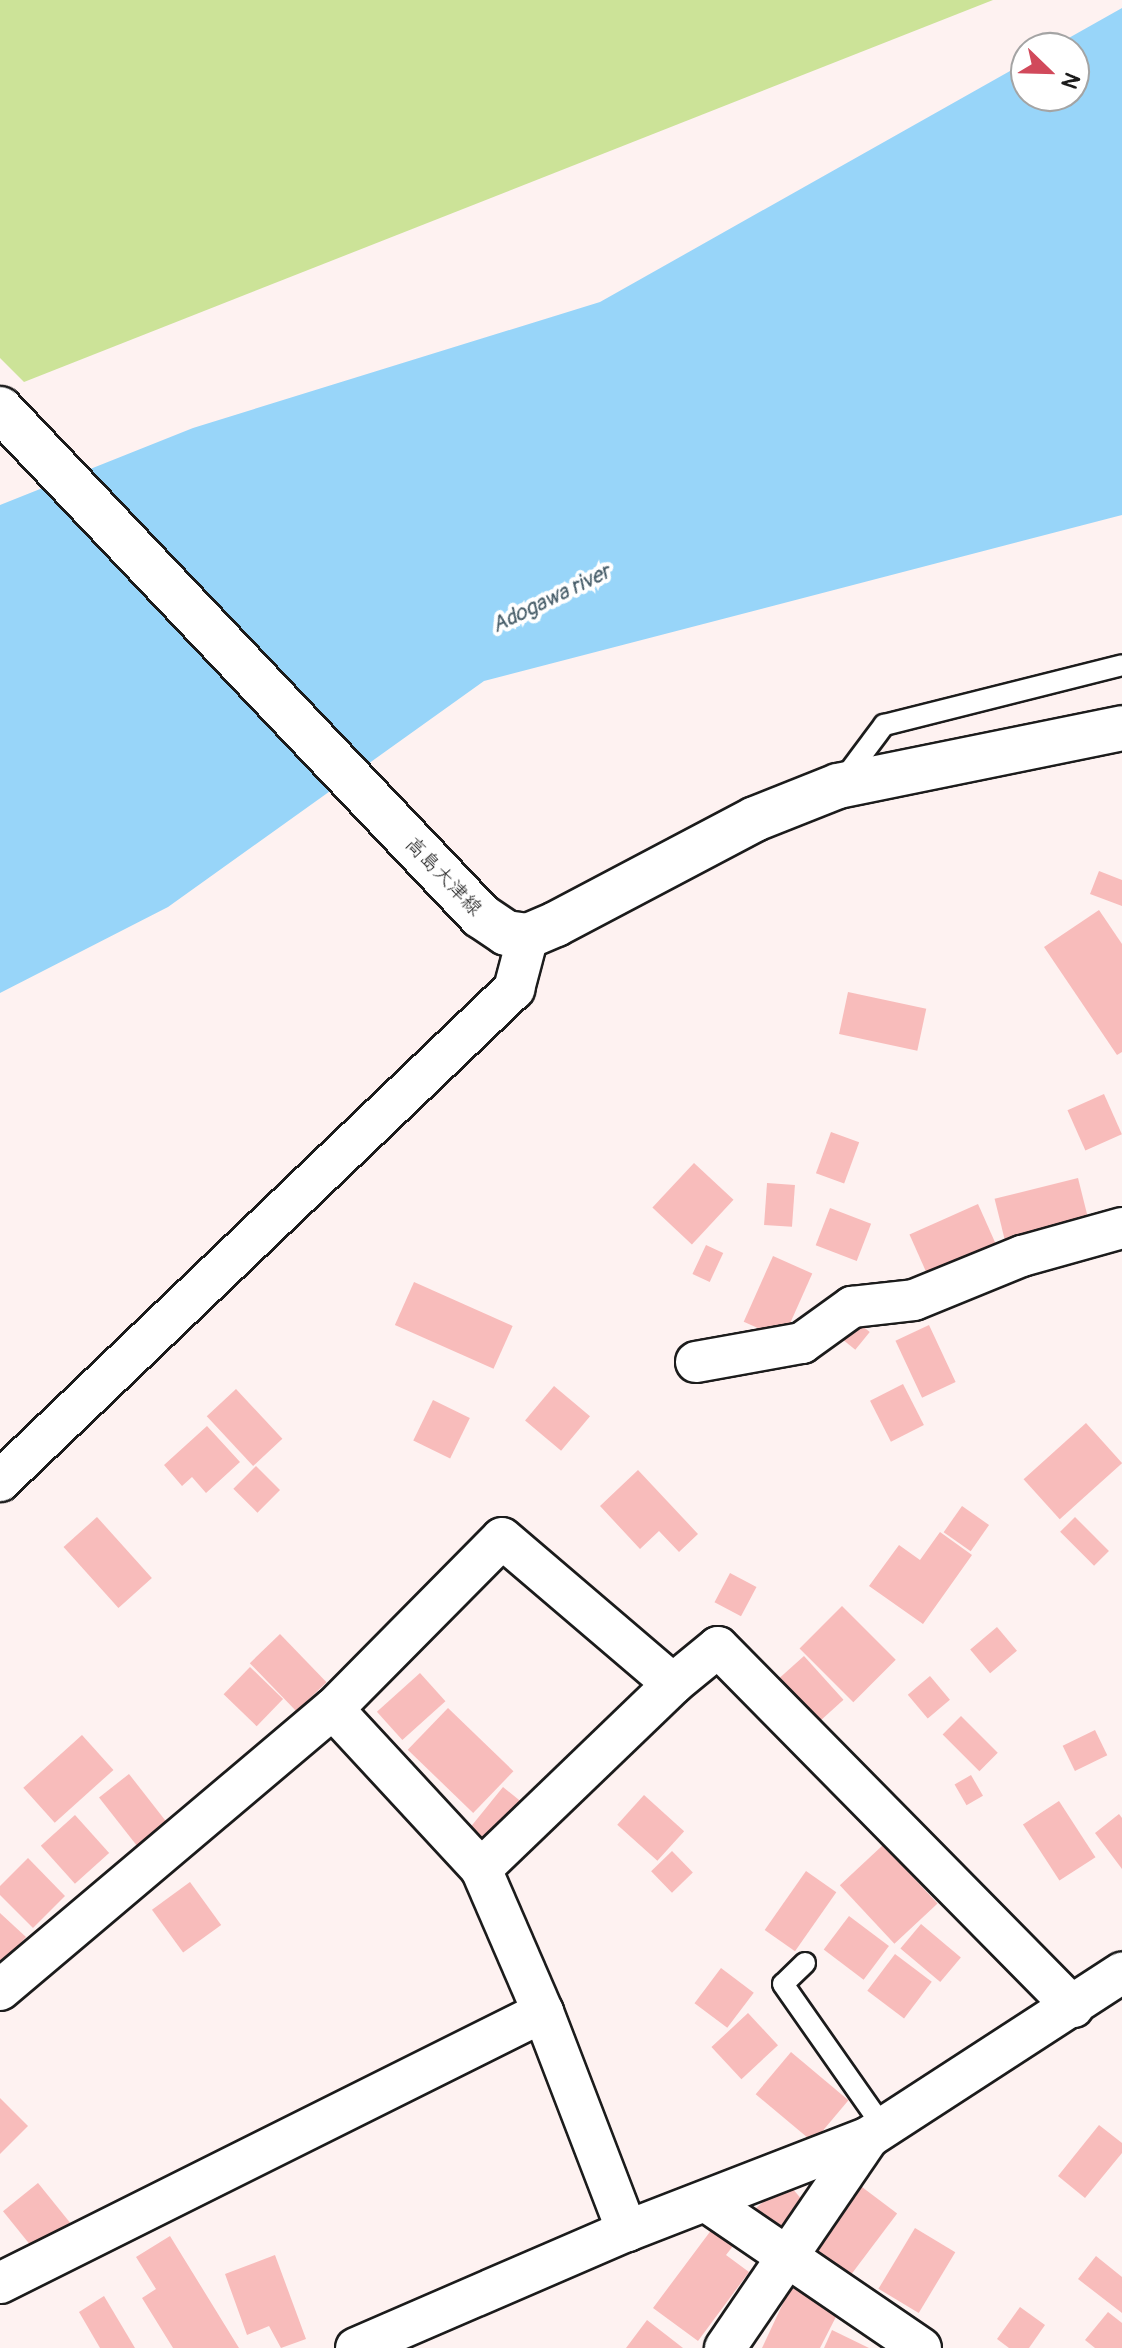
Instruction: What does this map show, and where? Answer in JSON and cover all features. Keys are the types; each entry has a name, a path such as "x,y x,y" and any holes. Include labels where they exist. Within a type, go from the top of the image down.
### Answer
{"main road":[{"name":"高島大津線","path":"0,409 481,916 506,933 528,936"},
{"path":"528,936 755,819 838,786 1122,728"}],"street":[{"path":"0,1481 514,989 528,936"},
{"path":"696,1362 802,1343 852,1307 914,1300 1022,1256 1122,1228"},
{"path":"0,1990 333,1709 502,1538 673,1684"},
{"path":"481,1869 673,1684 718,1647 1073,2007"},
{"path":"333,1709 481,1869 543,2012 627,2231"},
{"path":"356,2348 627,2231 707,2202 876,2132 1122,1973"},
{"path":"0,2283 543,2012"},
{"path":"725,2348 876,2132"},
{"path":"707,2202 788,2254 921,2348"}],"lane":[{"path":"838,786 884,725 1122,665"},
{"path":"805,1963 783,1984 876,2132"}],"green space":[{"path":"0,0 993,0 24,382 0,358"}],"water":[{"name":"Adogawa river","path":"1122,8 1122,515 484,681 168,907 0,993 0,505 193,428 600,302 1010,71 1010,112 1090,112 1090,32 1079,32"}],"building":[{"path":"1099,871 1122,880 1122,906 1090,894"},
{"path":"1099,910 1122,944 1122,1052 1117,1055 1044,947"},
{"path":"848,992 926,1009 917,1051 839,1034"},
{"path":"1104,1094 1122,1134 1085,1150 1067,1110"},
{"path":"831,1132 859,1142 844,1184 816,1173"},
{"path":"694,1163 733,1200 692,1244 652,1208"},
{"path":"1078,1178 1090,1226 1006,1246 995,1199"},
{"path":"767,1183 795,1185 792,1227 764,1225"},
{"path":"978,1204 1002,1257 933,1287 909,1235"},
{"path":"830,1208 871,1224 857,1261 816,1245"},
{"path":"706,1245 723,1253 710,1282 692,1274"},
{"path":"773,1256 812,1273 783,1339 744,1322"},
{"path":"414,1282 513,1326 494,1369 395,1325"},
{"path":"855,1320 870,1332 855,1350 841,1338"},
{"path":"929,1325 956,1382 922,1398 895,1341"},
{"path":"903,1384 924,1425 891,1442 870,1401"},
{"path":"554,1386 590,1416 561,1451 525,1420"},
{"path":"236,1389 282,1439 253,1466 207,1416"},
{"path":"433,1400 470,1418 450,1458 413,1440"},
{"path":"1086,1423 1122,1463 1060,1519 1024,1479"},
{"path":"207,1426 240,1462 206,1493 192,1477 182,1486 164,1465"},
{"path":"256,1466 280,1490 257,1513 233,1489"},
{"path":"638,1470 698,1534 679,1552 659,1531 640,1549 600,1506"},
{"path":"962,1506 989,1525 971,1551 944,1532"},
{"path":"97,1517 152,1578 118,1608 64,1547"},
{"path":"1075,1517 1109,1551 1094,1566 1060,1532"},
{"path":"940,1532 972,1555 923,1624 869,1586 899,1545 920,1560"},
{"path":"730,1573 756,1587 741,1616 715,1602"},
{"path":"842,1606 896,1660 853,1702 800,1648"},
{"path":"997,1627 1017,1651 990,1673 970,1649"},
{"path":"280,1634 327,1682 296,1711 250,1663"},
{"path":"804,1656 843,1700 814,1726 775,1682"},
{"path":"250,1667 283,1699 257,1726 224,1694"},
{"path":"420,1673 445,1701 402,1740 377,1712"},
{"path":"930,1676 950,1700 928,1718 908,1695"},
{"path":"448,1708 513,1771 473,1813 408,1750"},
{"path":"961,1716 998,1753 979,1771 943,1734"},
{"path":"1095,1730 1107,1755 1075,1771 1063,1746"},
{"path":"82,1735 113,1770 55,1823 23,1788"},
{"path":"129,1774 169,1825 139,1849 99,1797"},
{"path":"971,1775 983,1796 967,1805 955,1784"},
{"path":"503,1787 530,1809 495,1853 468,1831"},
{"path":"644,1795 684,1831 657,1861 617,1825"},
{"path":"1059,1801 1095,1857 1059,1881 1023,1824"},
{"path":"1119,1814 1122,1818 1122,1869 1095,1833"},
{"path":"75,1815 109,1853 75,1884 41,1846"},
{"path":"883,1845 938,1904 894,1944 840,1885"},
{"path":"672,1851 693,1873 672,1893 651,1871"},
{"path":"28,1858 65,1896 33,1928 0,1895 0,1886"},
{"path":"806,1871 836,1892 795,1951 765,1930"},
{"path":"190,1882 221,1925 183,1953 152,1910"},
{"path":"0,1913 26,1937 0,1966"},
{"path":"849,1916 889,1946 864,1980 824,1950"},
{"path":"921,1924 961,1957 940,1982 900,1949"},
{"path":"895,1954 932,1982 904,2018 867,1991"},
{"path":"721,1968 754,1993 727,2028 695,2003"},
{"path":"748,2013 778,2045 741,2079 711,2047"},
{"path":"791,2052 848,2100 813,2142 756,2094"},
{"path":"0,2098 28,2126 0,2154"},
{"path":"1099,2125 1122,2143 1122,2153 1085,2198 1058,2176"},
{"path":"787,2182 808,2207 771,2239 749,2213"},
{"path":"38,2183 70,2223 35,2251 3,2211"},
{"path":"858,2184 897,2213 848,2279 809,2249"},
{"path":"718,2221 740,2237 726,2255 749,2272 698,2341 653,2308"},
{"path":"915,2228 955,2252 919,2313 878,2289"},
{"path":"170,2236 239,2348 173,2348 142,2298 156,2289 136,2257"},
{"path":"275,2255 306,2339 281,2348 269,2326 247,2335 225,2274"},
{"path":"1096,2256 1122,2277 1122,2313 1078,2279"},
{"path":"792,2284 840,2309 820,2348 762,2348"},
{"path":"104,2296 135,2348 100,2348 79,2312"},
{"path":"1020,2307 1045,2325 1029,2348 1009,2348 997,2339"},
{"path":"1108,2312 1122,2323 1122,2348 1095,2348 1085,2340"},
{"path":"647,2320 683,2348 626,2348"},
{"path":"832,2330 869,2348 824,2348"}]}
